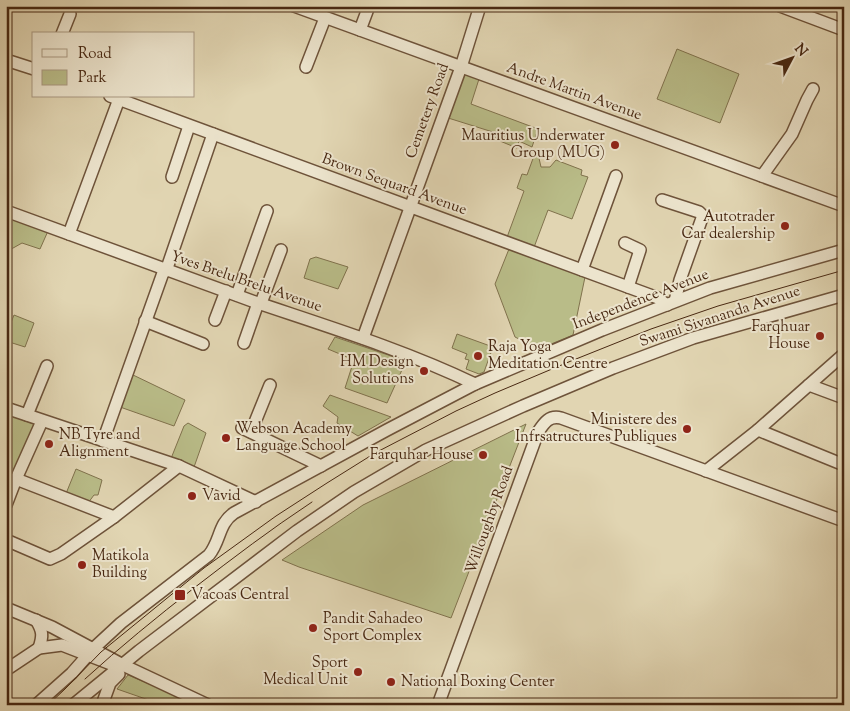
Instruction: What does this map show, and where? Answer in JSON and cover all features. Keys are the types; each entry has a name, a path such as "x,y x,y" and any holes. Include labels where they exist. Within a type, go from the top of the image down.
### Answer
{"street":[{"name":"Andre Martin Avenue","path":"294,6 322,13 360,30 844,206"},
{"path":"360,30 369,6"},
{"name":"Cemetery Road","path":"363,338 461,67 480,6"},
{"path":"780,6 803,10 844,30"},
{"path":"306,67 322,13"},
{"path":"63,32 70,14"},
{"path":"6,60 32,68"},
{"path":"762,176 792,134 806,100 813,89"},
{"path":"69,234 114,98"},
{"name":"Brown Sequard Avenue","path":"114,98 671,303"},
{"path":"172,177 190,126"},
{"path":"103,441 212,134"},
{"path":"582,270 616,176"},
{"path":"662,200 699,212 702,215 671,303"},
{"name":"Yves Brelu Brelu Avenue","path":"6,211 165,270 363,338 475,384"},
{"path":"237,295 267,211"},
{"path":"624,243 640,250 628,287"},
{"path":"244,343 281,250"},
{"name":"Independence Avenue","path":"90,652 121,623 209,555 217,543 221,528 229,516 387,430 475,384 602,330 710,288 844,250"},
{"path":"215,320 226,291"},
{"name":"Swami Sivananda Avenue","path":"124,666 139,651 297,531 354,492 426,450 613,368 693,338 844,295"},
{"path":"146,321 203,344"},
{"path":"706,471 758,430 844,354"},
{"path":"27,415 46,366"},
{"path":"270,385 247,430 320,466"},
{"path":"809,385 844,398"},
{"path":"6,408 180,466 256,502"},
{"name":"Willoughby Road","path":"438,705 538,432 550,418 555,416 561,418 844,521"},
{"path":"6,505 42,421"},
{"path":"758,430 844,466"},
{"path":"6,540 50,558 61,554 114,517 180,466"},
{"path":"16,479 114,517"},
{"path":"6,608 52,627 90,652"},
{"path":"36,620 42,636 39,648"},
{"path":"6,670 39,648 62,645 90,652 208,705"},
{"path":"68,647 73,656 72,673"},
{"path":"36,705 72,673 90,652"},
{"path":"73,705 124,666"},
{"path":"102,705 110,683 124,666"}],"green space":[{"path":"677,49 739,74 720,123 657,99"},
{"path":"462,73 479,79 471,104 538,129 532,147 519,141 517,148 495,139 496,133 445,117"},
{"path":"535,153 538,154 541,167 550,167 556,160 582,170 581,175 588,177 572,219 548,210 533,250 506,240 524,191 517,188 522,174 527,175"},
{"path":"6,215 48,231 40,249 22,243 6,252"},
{"path":"509,249 585,277 573,335 539,349 515,337 495,284"},
{"path":"316,257 348,267 338,289 304,278 310,259"},
{"path":"14,315 34,323 25,347 6,341 6,335"},
{"name":"Raja Yoga Meditation Centre","path":"457,334 493,347 484,372 479,374 466,369 469,360 465,359 467,354 452,348"},
{"path":"335,337 406,361 387,403 345,388 354,360 328,349"},
{"path":"131,374 185,400 174,426 120,407"},
{"path":"330,395 391,417 358,436 337,423 338,417 323,406"},
{"path":"6,414 34,424 6,495"},
{"path":"188,423 206,433 193,470 170,461 184,426"},
{"path":"526,424 451,618 282,560 363,505"},
{"path":"76,469 102,480 98,495 94,495 88,503 65,496"},
{"path":"128,675 199,705 163,705 117,689"}],"tram line":[{"path":"48,705 101,652 204,568 276,516 375,453 495,393 651,329 718,306 844,270"},
{"path":"85,679 194,588 312,502"}],"place":[{"name":"Mauritius Underwater Group (MUG)","path":"615,145"},
{"name":"Autotrader Car dealership","path":"785,226"},
{"name":"Farqhuar House","path":"820,336"},
{"name":"Raja Yoga Meditation Centre","path":"478,356"},
{"name":"HM Design Solutions","path":"424,371"},
{"name":"Ministere des Infrsatructures Publiques","path":"687,429"},
{"name":"Webson Academy Language School","path":"226,438"},
{"name":"NB Tyre and Alignment","path":"49,444"},
{"name":"Farquhar House","path":"483,455"},
{"name":"Vavid","path":"192,496"},
{"name":"Matikola Building","path":"82,565"},
{"name":"Vacoas Central","path":"180,595"},
{"name":"Pandit Sahadeo Sport Complex","path":"313,628"},
{"name":"Sport Medical Unit","path":"358,672"},
{"name":"National Boxing Center","path":"391,682"}]}
